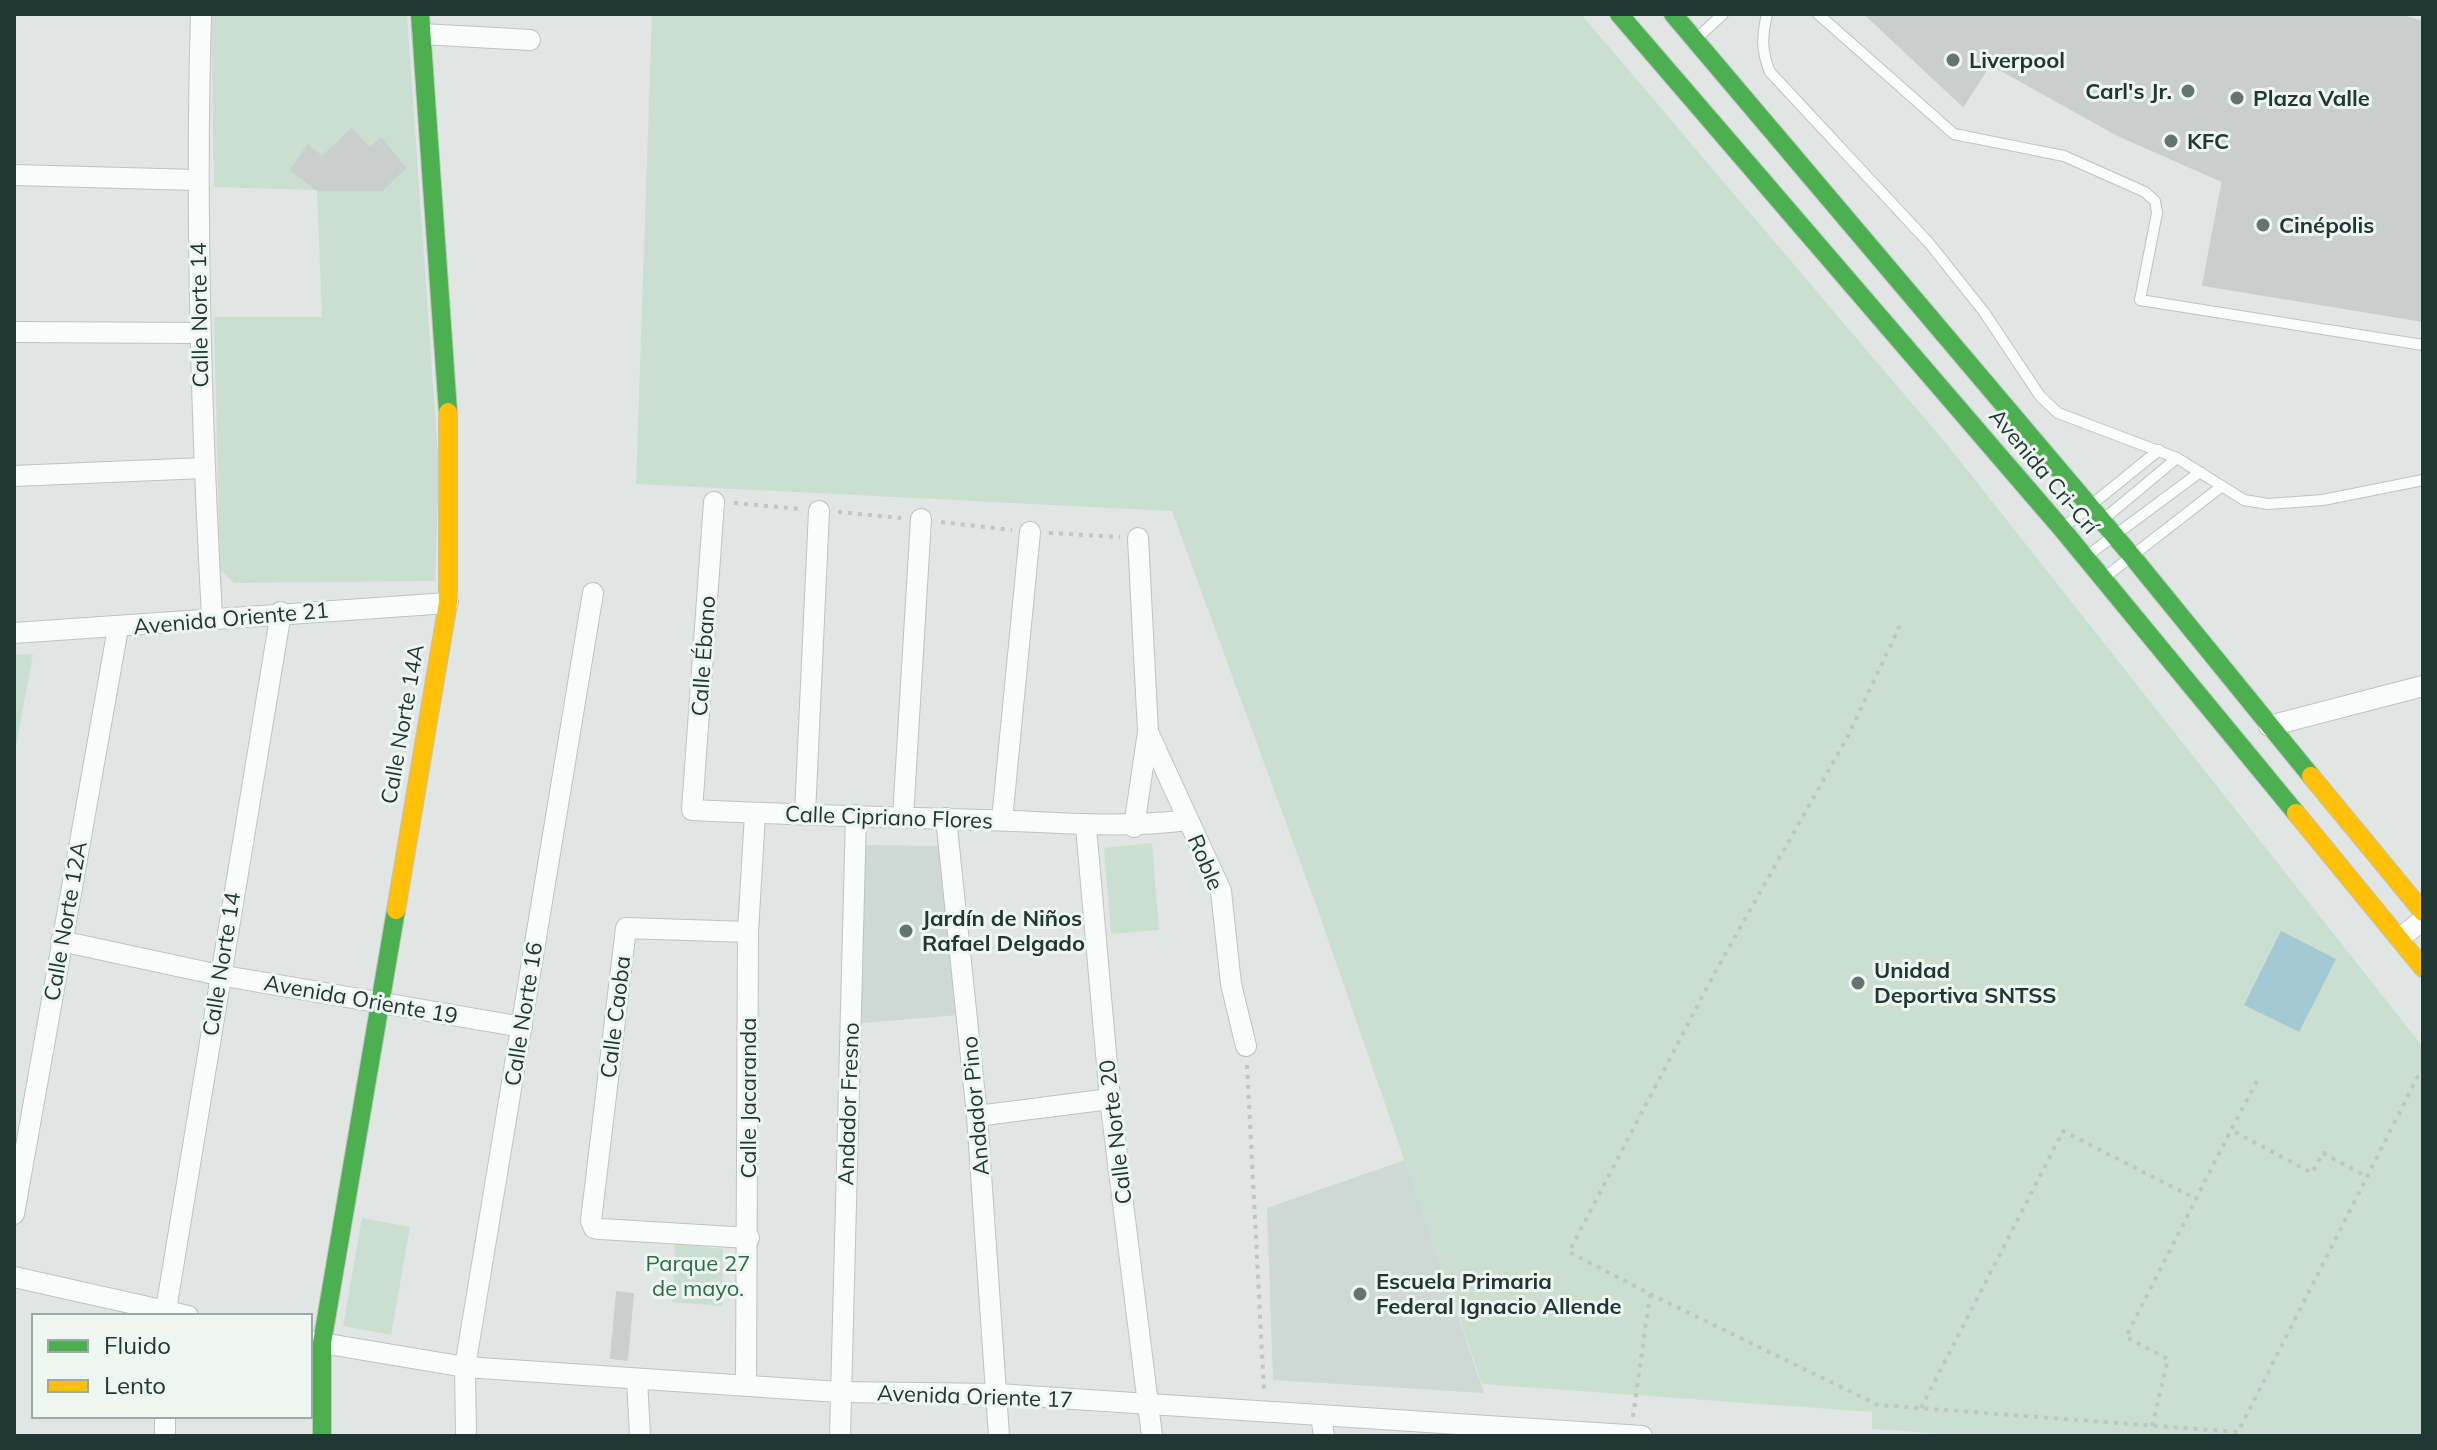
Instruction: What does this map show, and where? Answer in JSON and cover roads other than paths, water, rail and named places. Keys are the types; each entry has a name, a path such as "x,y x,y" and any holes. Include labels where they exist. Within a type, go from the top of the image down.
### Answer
{"main road":[{"name":"Avenida Cri-Crí","path":"1619,14 2062,529 2423,968"},
{"name":"Avenida Cri-Crí","path":"1682,17 1695,40 2046,459 2131,555 2423,912"},
{"name":"Calle Norte 14A","path":"322,1436 316,1342 448,603 450,441 421,24"},
{"path":"1969,419 1986,418 2033,471 2042,471 2046,459"}],"street":[{"name":"Calle Norte 14","path":"201,14 196,180 199,333 212,617"},
{"path":"421,24 530,40"},
{"path":"14,175 196,180"},
{"path":"14,332 199,333"},
{"path":"14,476 204,468"},
{"name":"Calle Ébano","path":"692,810 714,502"},
{"path":"805,814 819,511"},
{"path":"903,817 921,519"},
{"path":"1002,820 1030,532"},
{"path":"1134,827 1148,732 1138,538"},
{"name":"Calle Norte 16","path":"466,1436 465,1367 593,593"},
{"name":"Avenida Oriente 21","path":"14,633 118,628 281,612 448,603"},
{"name":"Calle Norte 14","path":"165,1314 281,612"},
{"name":"Calle Norte 12A","path":"14,1214 118,628"},
{"path":"2269,726 2423,686"},
{"name":"Roble","path":"1148,732 1221,891 1231,984 1246,1046"},
{"name":"Calle Cipriano Flores","path":"692,810 1002,820 1086,827 1134,827 1188,820"},
{"name":"Calle Jacaranda","path":"746,1384 748,932 755,814"},
{"name":"Andador Fresno","path":"840,1436 856,815"},
{"name":"Andador Pino","path":"946,818 977,1116 999,1436"},
{"name":"Calle Norte 20","path":"1086,827 1110,1099 1152,1436"},
{"path":"2400,938 2423,920"},
{"name":"Calle Caoba","path":"748,932 626,928 591,1221 594,1228 749,1238"},
{"name":"Avenida Oriente 19","path":"61,941 219,975 522,1027"},
{"path":"977,1116 1110,1099"},
{"path":"14,1277 165,1314"},
{"name":"Avenida Oriente 17","path":"316,1342 465,1367 839,1392 997,1394 1321,1415 1498,1431 1642,1436"},
{"path":"637,1379 640,1436"},
{"path":"1321,1415 1324,1436"}],"lane":[{"path":"1695,40 1723,14"},
{"path":"1767,14 1762,38 1763,56 1770,72 1929,243 1984,312 2040,396 2058,413 2177,458 2244,500 2268,504 2323,500 2423,480"},
{"path":"1818,14 1954,134 2064,156 2145,192 2155,201 2157,213 2140,300 2423,345"},
{"path":"2085,558 2102,521 2159,450"},
{"path":"2102,521 2177,458"},
{"path":"2062,529 2102,521 2200,472"},
{"path":"2103,578 2222,486"}],"water":[{"path":"2281,931 2336,959 2299,1032 2244,1005"}],"place":[{"name":"Liverpool","path":"1953,60"},
{"name":"Carl's Jr.","path":"2188,91"},
{"name":"Plaza Valle","path":"2237,98"},
{"name":"KFC","path":"2171,141"},
{"name":"Cinépolis","path":"2263,225"},
{"name":"Jardín de Niños Rafael Delgado","path":"906,931"},
{"name":"Unidad Deportiva SNTSS","path":"1858,983"},
{"name":"Escuela Primaria Federal Ignacio Allende","path":"1360,1294"}],"park label":[{"name":"Parque 27 de mayo.","path":"698,1276"}]}
